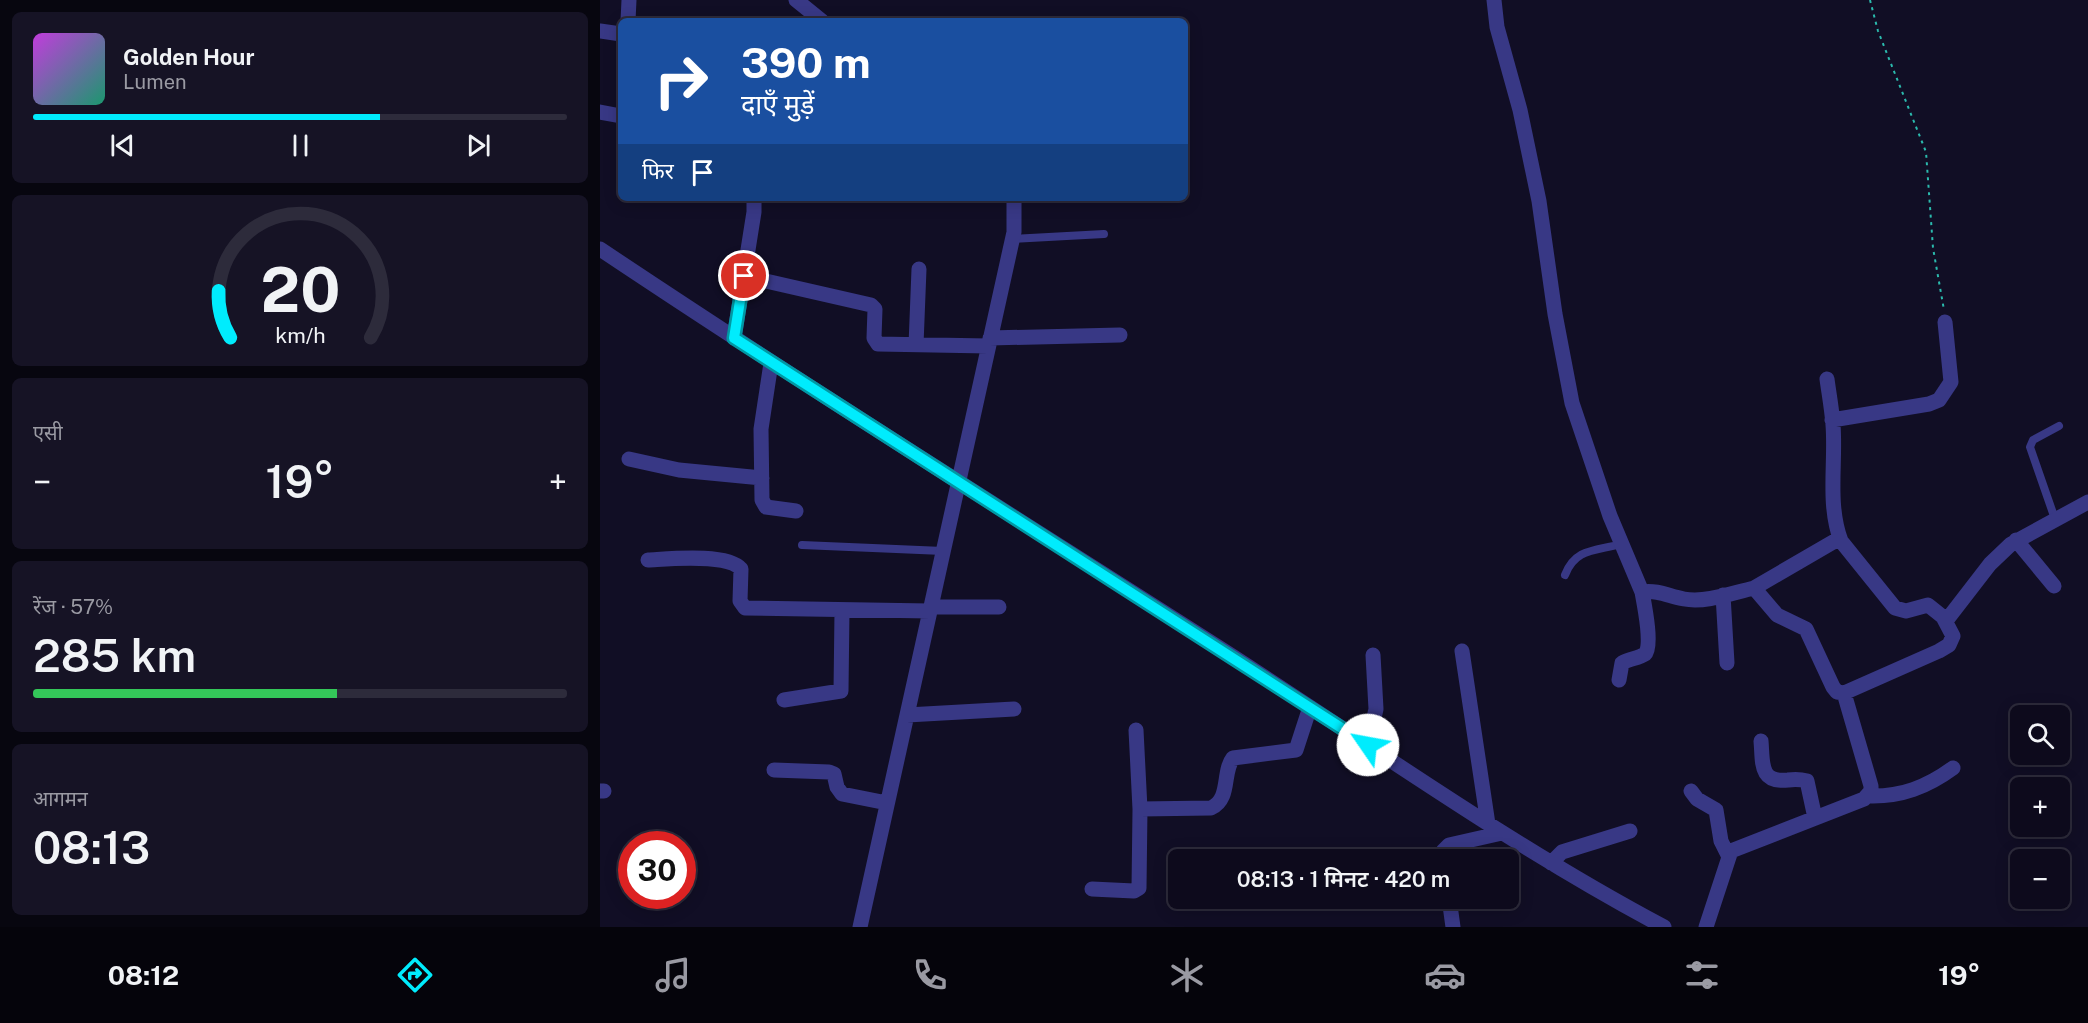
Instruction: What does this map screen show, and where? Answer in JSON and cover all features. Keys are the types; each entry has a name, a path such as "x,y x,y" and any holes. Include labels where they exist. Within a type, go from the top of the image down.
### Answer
{"street":[{"path":"628,0 628,18"},
{"path":"796,0 818,18"},
{"path":"1494,0 1497,27 1520,110 1539,201 1555,314 1570,394 1621,544 1642,592 1647,627 1647,650 1644,655 1622,663 1619,680"},
{"path":"600,32 618,34"},
{"path":"600,112 618,115"},
{"path":"734,338 754,201"},
{"path":"860,927 888,803 912,715 935,608 943,551 1016,239 1014,201"},
{"path":"600,249 771,363 959,481 1502,833 1602,894 1664,927"},
{"path":"916,345 919,268"},
{"path":"744,276 871,305 875,309 876,343 916,345 1120,335"},
{"path":"1832,420 1917,407 1939,400 1951,382 1945,322"},
{"path":"771,363 761,429 764,506 796,511"},
{"path":"1754,588 1777,615 1806,629 1837,692 1844,693 1949,645 1953,636 1946,621 1928,605 1906,611 1894,608 1849,553 1840,538 1832,480 1832,420 1827,379"},
{"path":"629,459 680,470 762,478"},
{"path":"1946,621 1990,564 2016,540 2088,502"},
{"path":"1642,592 1660,591 1683,599 1697,600 1754,588 1840,538"},
{"path":"2016,540 2054,586"},
{"path":"648,560 711,559 735,563 741,569 740,601 745,608 842,611 999,607"},
{"path":"1723,595 1727,663"},
{"path":"784,700 841,692 842,611"},
{"path":"1462,651 1488,824"},
{"path":"1368,745 1376,709 1373,655"},
{"path":"1844,693 1871,786 1869,796"},
{"path":"1140,809 1211,808 1218,805 1223,795 1231,760 1236,756 1296,750 1310,707"},
{"path":"912,715 1014,709"},
{"path":"1092,889 1134,891 1139,888 1140,809 1136,730"},
{"path":"1761,741 1764,768 1769,778 1775,781 1801,779 1807,781 1815,818"},
{"path":"1706,927 1728,855 1737,847 1869,796 1896,795 1912,790 1939,778 1953,768"},
{"path":"774,770 829,772 834,774 837,787 842,794 888,803"},
{"path":"1691,791 1697,799 1716,810 1722,841 1728,855"},
{"path":"1551,862 1562,852 1630,831"},
{"path":"1444,849 1449,844 1502,833"},
{"path":"1451,909 1453,927"}],"lane":[{"path":"1016,239 1104,234"},
{"path":"2055,519 2030,447 2033,440 2059,426"},
{"path":"1565,575 1569,563 1577,555 1621,544"},
{"path":"802,545 943,551"}],"path":[{"path":"1870,0 1878,31 1926,152 1933,248 1943,294 1945,322"}],"route":[{"path":"744,276 734,338 1368,745"}]}
